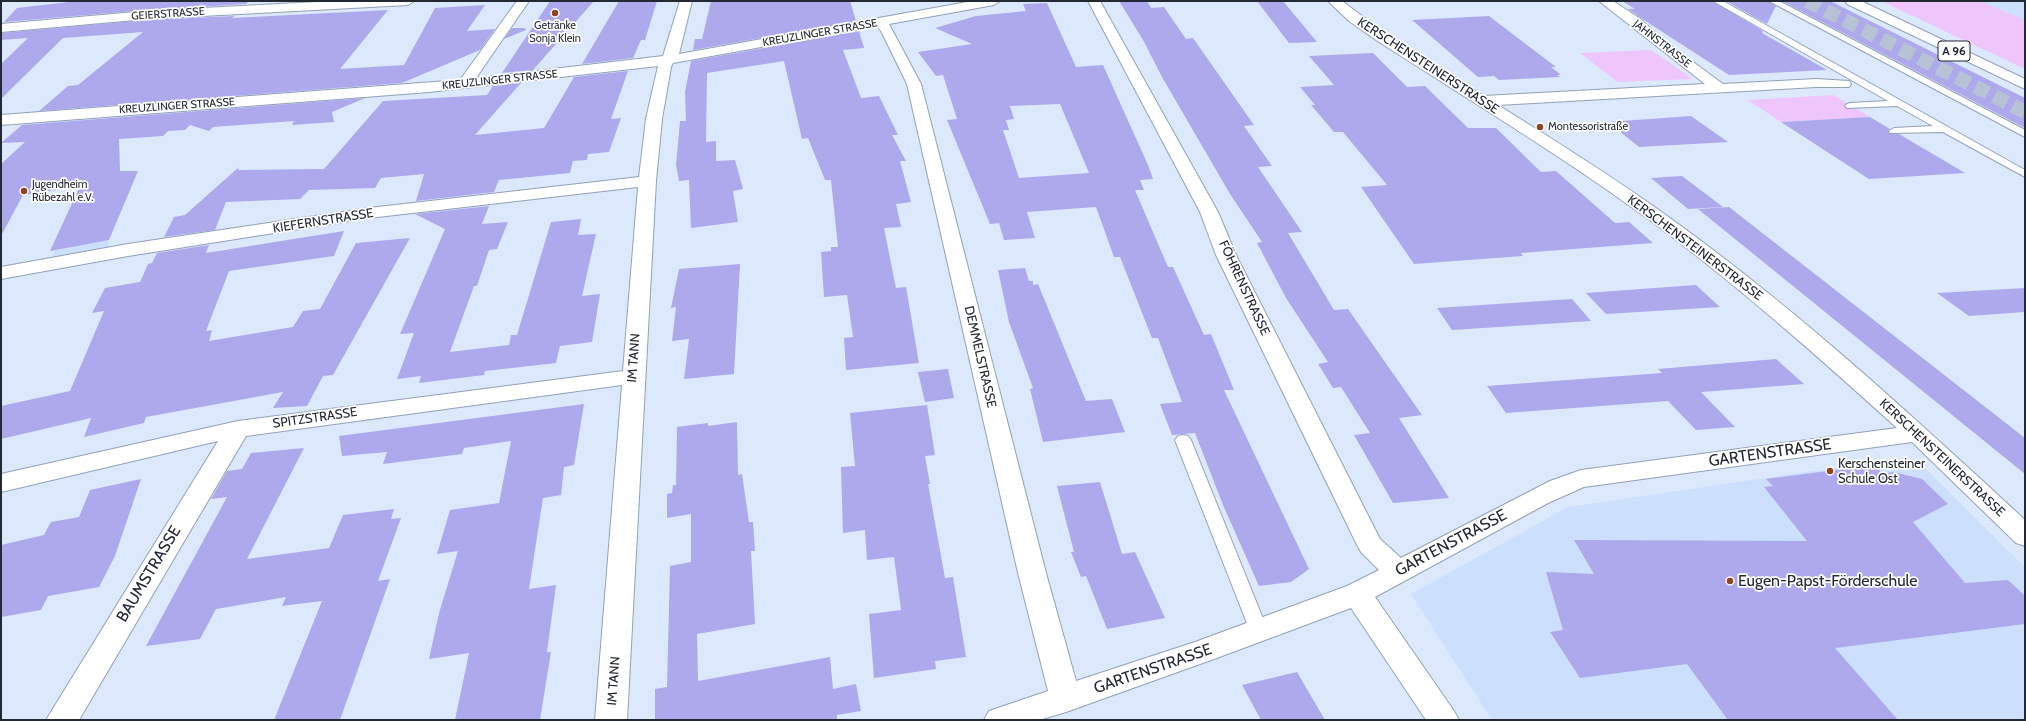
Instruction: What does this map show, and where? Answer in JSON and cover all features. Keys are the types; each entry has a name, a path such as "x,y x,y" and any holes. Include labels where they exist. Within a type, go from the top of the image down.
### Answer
{"main road":[{"name":"GEIERSTRASSE","path":"1,28 140,15 408,1"},
{"path":"465,84 524,1"},
{"name":"IM TANN","path":"611,720 647,181 654,119 664,67 672,54 686,1"},
{"name":"KREUZLINGER STRASSE","path":"1,120 465,84 668,60 880,22 910,14 994,1"},
{"name":"FÖHRENSTRASSE","path":"1094,1 1209,212 1226,255 1370,545 1397,571"},
{"name":"KERSCHENSTEINERSTRASSE","path":"1334,1 1381,38 1594,173 1647,210 1731,274 1817,345 1917,433 2021,528"},
{"name":"JAHNSTRASSE","path":"1605,1 1634,22 1661,45 1720,88"},
{"name":"A 96","path":"1851,1 2025,85"},
{"name":"DEMMELSTRASSE","path":"880,22 887,30 914,84 931,146 1030,565 1066,699"},
{"path":"1481,100 1816,83 1844,84"},
{"name":"KIEFERNSTRASSE","path":"1,273 128,250 369,213 647,181"},
{"name":"SPITZSTRASSE","path":"1,483 238,429 394,407 633,377"},
{"name":"BAUMSTRASSE","path":"62,720 238,429"},
{"name":"GARTENSTRASSE","path":"1000,720 1066,699 1260,631 1357,594 1397,571 1559,487 1581,479 1917,433"},
{"path":"1357,594 1443,720"}],"lane":[{"path":"1717,1 2025,174"},
{"path":"1772,1 2025,134"},
{"path":"1844,84 1864,83"},
{"path":"1850,106 1899,103"},
{"path":"1890,129 1941,127"},
{"path":"1184,440 1260,631"}],"shaded area":[{"path":"1881,1 1980,1 2025,20 2025,69"},
{"path":"1980,1 2025,1 2025,20"},
{"path":"1651,50 1693,79 1618,82 1580,53"},
{"path":"1833,95 1870,117 1781,122 1748,100"},
{"path":"109,240 109,247 52,257 56,249"},
{"name":"Eugen-Papst-Förderschule","path":"1889,460 1924,467 2025,567 2025,720 1492,720 1411,594 1568,507"}],"building":[{"path":"77,1 249,1 246,4 146,10 4,22 17,8"},
{"path":"550,1 594,1 533,70 502,73"},
{"path":"619,1 657,1 645,40 641,40 633,58 582,64"},
{"path":"711,1 850,1 856,21 693,50 695,39 702,39"},
{"path":"1119,1 1147,1 1151,8 1164,7 1186,39 1193,38 1254,125 1244,126 1272,166 1258,167 1302,232 1288,233 1334,310 1348,309 1422,415 1399,418 1449,498 1393,503 1354,435 1370,433 1341,387 1333,388 1318,364 1328,362 1286,298 1257,243 1262,242 1230,194 1162,77 1143,40"},
{"path":"1257,1 1283,1 1317,42 1289,43"},
{"path":"1622,1 1712,1 1763,31 1762,33 1827,70 1729,75 1628,9 1635,9"},
{"path":"1726,1 1768,1 1776,6 1767,24"},
{"path":"1782,1 1830,1 2025,98 2025,128"},
{"path":"1047,3 1076,67 1103,65 1153,179 1140,180 1144,190 1135,190 1168,267 1173,267 1204,335 1211,334 1234,390 1224,390 1309,569 1291,582 1259,586 1223,505 1195,433 1172,435 1160,404 1182,402 1158,338 1152,338 1120,257 1114,257 1096,207 1027,212 1035,238 1004,240 999,223 990,224 947,120 957,119 943,75 936,76 918,52 972,44 935,28 976,16 1026,11 1023,4","holes":["1060,104 1089,173 1019,178 1003,130 1009,130 1006,120 1014,119 1010,106"]},
{"path":"485,5 467,31 495,29 480,50 402,83 39,111 68,86 78,85 143,32 63,38 1,99 1,64 28,38 1,40 1,33 146,20 235,16 232,18 388,10 340,69 404,65 435,8"},
{"path":"1489,16 1556,67 1551,67 1561,75 1557,75 1560,77 1499,80 1494,76 1478,77 1412,20"},
{"path":"512,28 525,28 526,30 504,39"},
{"path":"859,31 864,48 843,50 861,98 879,96 898,135 892,135 906,161 900,161 911,202 896,204 901,227 884,228 896,288 906,287 919,363 846,370 844,338 853,337 847,295 824,297 821,252 831,251 831,247 838,247 831,180 825,180 808,138 802,139 784,61 707,73 706,142 716,141 716,161 735,160 743,189 733,191 738,222 691,228 689,180 679,181 676,165 680,121 686,121 685,92 691,61"},
{"path":"1373,53 1407,87 1425,86 1468,128 1496,128 1541,172 1556,171 1615,223 1629,222 1653,243 1521,253 1523,256 1414,264 1361,187 1387,185 1343,132 1334,132 1311,105 1315,105 1300,87 1334,85 1309,56"},
{"path":"628,71 611,119 621,118 609,152 588,154 587,160 573,161 570,173 499,180 494,192 416,201 424,174 381,178 375,188 309,190 300,199 226,202 215,230 164,237 174,217 185,215 239,167 238,170 324,169 383,101 487,95 493,86 521,83 475,135 544,128 574,77"},
{"path":"365,98 332,112 334,122 292,125 294,121 213,127 209,131 190,125 185,130 168,131 163,136 119,139 120,171 138,171 109,240 50,251 80,186 23,195 1,236 1,164 25,142 1,143 22,125"},
{"path":"1691,116 1728,142 1639,147 1608,122"},
{"path":"1870,117 1890,129 1888,131 1890,134 1899,134 1965,173 1869,179 1781,122"},
{"path":"1682,176 1723,207 1688,209 1651,178"},
{"path":"489,206 482,224 508,222 497,249 489,250 477,286 474,286 450,352 509,345 511,335 517,335 551,222 581,219 578,235 596,234 582,296 600,294 592,342 560,346 556,363 485,371 484,375 419,383 421,376 397,379 414,333 400,334 445,229 415,214"},
{"path":"1729,207 2025,438 2025,474 1698,209"},
{"path":"344,231 334,256 229,271 206,331 212,330 209,341 293,327 303,311 320,309 356,243 410,238 333,375 323,376 307,406 273,408 283,392 146,417 144,423 84,437 91,418 1,439 1,406 70,391 104,311 92,313 105,288 140,282 148,264 152,263 157,253 209,245 206,253"},
{"path":"740,264 734,374 684,379 689,339 672,341 676,307 671,308 679,269"},
{"path":"1025,268 1029,281 1033,281 1033,285 1038,284 1086,401 1112,399 1125,432 1043,442 1030,389 1033,388 1009,322 998,270"},
{"path":"1696,285 1720,307 1606,314 1586,293"},
{"path":"2025,288 2025,312 1969,316 1937,293"},
{"path":"1572,299 1591,321 1452,330 1437,308"},
{"path":"1776,359 1804,384 1701,392 1735,427 1696,430 1668,401 1506,413 1487,386 1662,373 1658,369"},
{"path":"948,369 954,398 925,402 918,372"},
{"path":"584,404 574,465 564,467 561,495 543,498 529,589 556,585 547,652 551,652 540,720 455,720 469,653 429,659 439,613 458,551 437,554 450,510 499,503 511,441 464,448 462,454 383,464 387,452 342,456 339,436"},
{"path":"927,405 935,455 925,456 930,484 928,484 945,578 953,577 966,657 935,661 936,669 874,678 869,614 901,610 894,557 867,560 865,530 843,533 841,467 855,466 850,413"},
{"path":"737,422 738,475 742,474 749,522 753,522 755,551 751,551 755,624 697,634 698,681 830,657 833,689 856,684 861,711 837,715 837,720 655,720 655,689 667,687 670,566 691,562 691,514 667,518 667,494 672,493 673,485 676,485 677,427 708,423 708,426"},
{"path":"304,448 247,559 329,548 343,515 394,509 391,519 401,518 378,581 390,579 340,720 274,720 322,601 282,606 286,597 216,609 200,639 146,646 227,497 211,499 227,471 242,469 251,453"},
{"path":"1874,465 1883,474 1893,472 1922,479 1948,504 1913,522 1965,583 2008,580 2025,596 2025,624 1835,648 1898,720 1728,720 1687,664 1580,678 1550,632 1563,630 1546,572 1594,574 1574,540 1807,541 1764,487 1773,486 1766,479"},
{"path":"141,479 115,556 99,587 48,596 41,610 1,617 1,545 44,535 51,522 79,517 90,490"},
{"path":"1100,482 1122,554 1135,552 1165,618 1107,629 1086,576 1081,577 1071,552 1074,552 1057,486"},
{"path":"1297,672 1325,720 1261,720 1242,685"}],"tunnel":[{"path":"1807,1 2025,112"}],"place":[{"name":"Getränke Sonja Klein","path":"555,13"},
{"name":"Montessoristraße","path":"1540,127"},
{"name":"Jugendheim Rübezahl e.V.","path":"24,191"},
{"name":"Kerschensteiner Schule Ost","path":"1830,471"},
{"name":"Eugen-Papst-Förderschule","path":"1730,581"}]}
